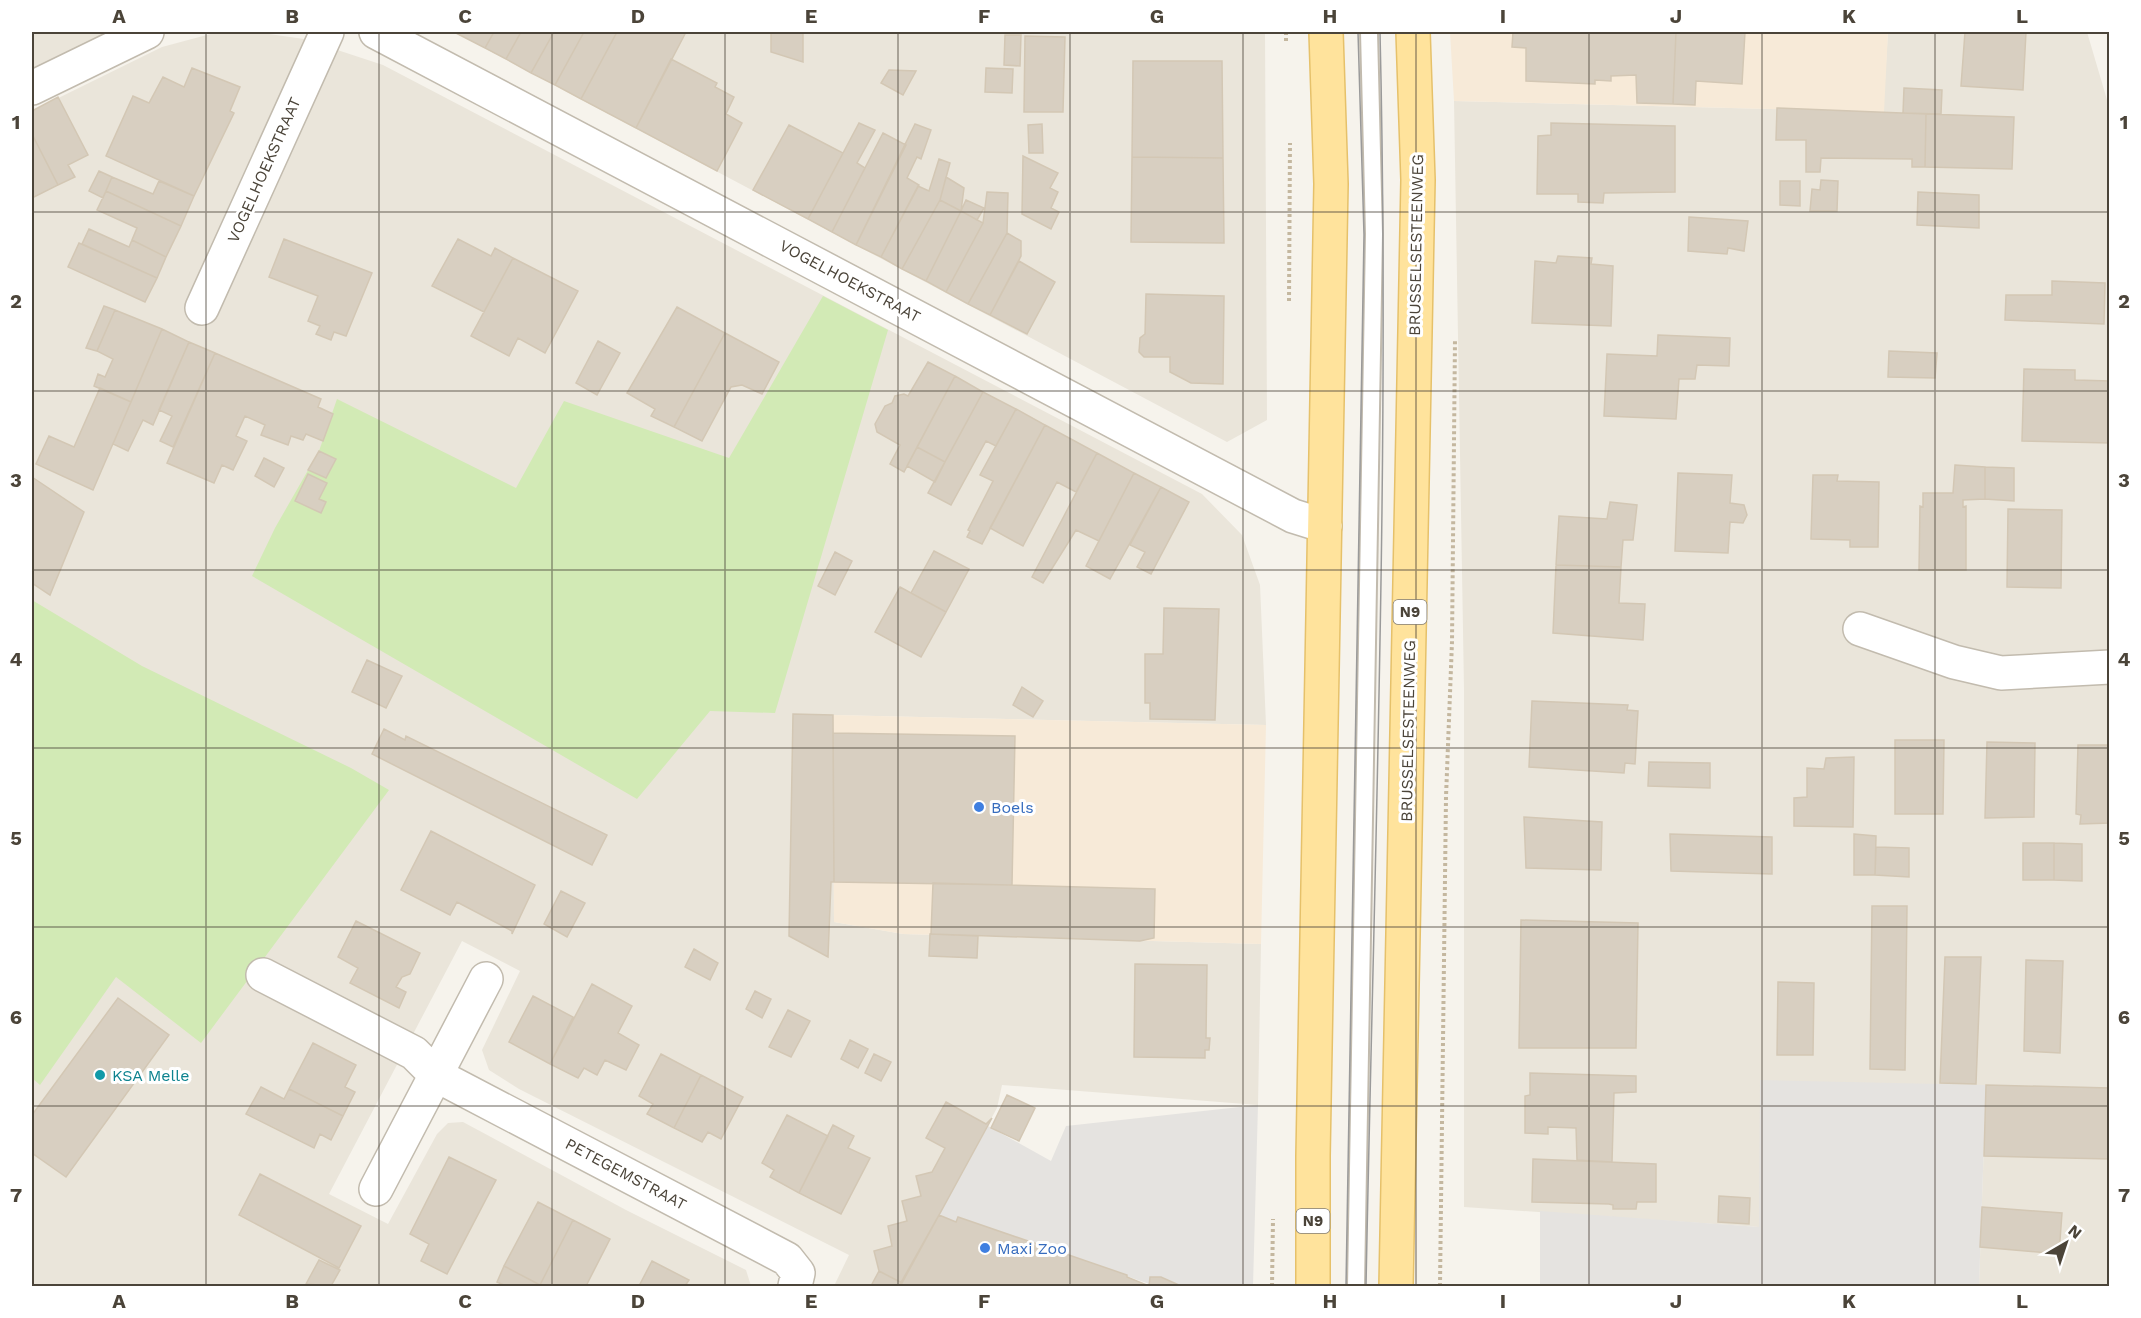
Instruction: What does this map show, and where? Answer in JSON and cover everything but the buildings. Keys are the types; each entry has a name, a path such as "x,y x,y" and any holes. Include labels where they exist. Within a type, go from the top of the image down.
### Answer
{"main road":[{"name":"N9","path":"1312,1287 1312,1156 1331,184 1326,32"},
{"name":"BRUSSELSESTEENWEG","path":"1396,1287 1418,180 1413,32"}],"street":[{"path":"32,88 147,32"},
{"name":"VOGELHOEKSTRAAT","path":"202,308 327,32"},
{"name":"VOGELHOEKSTRAAT","path":"376,32 1293,516 1325,526"},
{"path":"1860,629 1954,662 2001,673 2109,667"},
{"name":"PETEGEMSTRAAT","path":"263,975 414,1053 436,1075 788,1259 798,1273 795,1287"},
{"path":"376,1189 486,979"}],"lane":[{"path":"1356,1287 1374,234 1369,32"}],"path":[{"path":"1440,1287 1446,797 1452,642 1455,338"}],"shaded area":[{"path":"32,32 117,32 32,74"},
{"path":"218,32 255,32 304,39 383,65 1202,494 1242,535 1260,585 1266,725 833,715 834,922 903,934 1261,944 1258,1105 1002,1085 997,1108 899,1286 834,1286 849,1255 519,1089 489,1070 482,1050 520,971 462,941 329,1194 388,1224 437,1134 448,1123 463,1122 626,1210 746,1270 751,1286 32,1286 32,111 162,47"},
{"path":"454,32 1265,32 1267,420 1227,442"},
{"path":"1450,32 1888,32 1884,112 1454,101"},
{"path":"1888,32 2087,32 2110,110 2109,1286 1979,1286 1986,1085 1759,1227 1464,1207 1464,689 1454,101 1883,112"},
{"path":"833,715 1266,725 1261,944 903,934 834,922"},
{"path":"1760,1080 1986,1085 1979,1286 1540,1286 1540,1211 1759,1227"},
{"path":"1258,1105 1253,1286 1155,1286 958,1217 956,1222 939,1215 988,1126 1051,1161 1066,1126"}],"green space":[{"path":"823,296 888,330 775,713 710,711 637,799 252,576 275,528 319,451 337,399 516,488 564,401 729,458"},
{"path":"32,600 142,666 351,768 389,790 201,1043 116,977 40,1085 32,1078"}],"tram line":[{"path":"1346,1286 1364,235 1358,32"},
{"path":"1366,1286 1382,502 1383,189 1380,32"}],"place":[{"name":"Boels","path":"979,807"},
{"name":"KSA Melle","path":"100,1075"},
{"name":"Maxi Zoo","path":"985,1248"}]}
